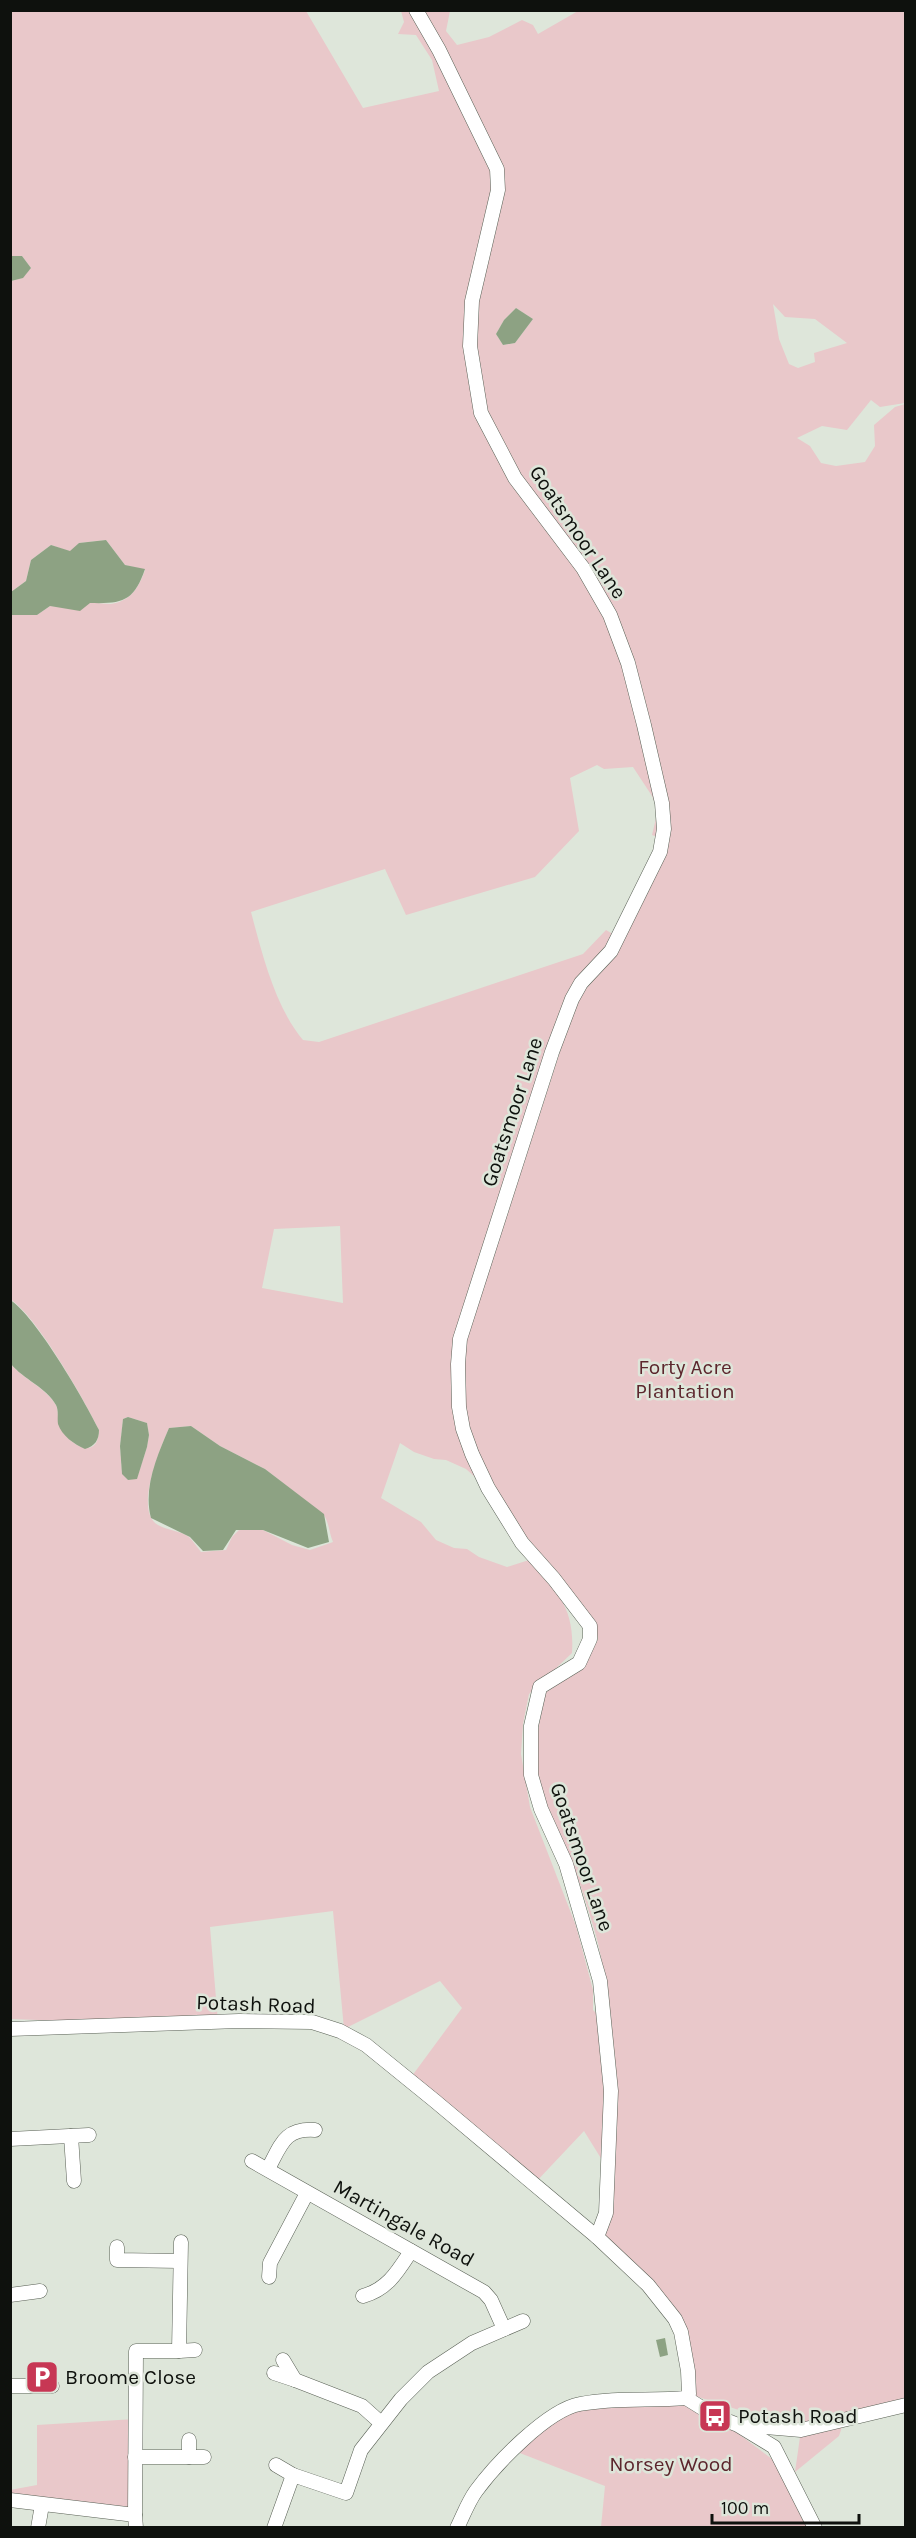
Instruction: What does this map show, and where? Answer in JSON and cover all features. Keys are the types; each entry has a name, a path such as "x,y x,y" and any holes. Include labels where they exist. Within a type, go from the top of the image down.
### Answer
{"street":[{"name":"Goatsmoor Lane","path":"416,10 439,50 497,168 498,190 472,301 470,346 481,413 515,478 583,568 610,615 628,663 662,803 664,829 660,852 611,951 582,983 572,999 564,1020 460,1340 458,1364 459,1407 463,1429 488,1488 522,1543 554,1579 590,1626 590,1639 579,1663 540,1687 531,1726 531,1774 541,1809 566,1864 600,1981 611,2091 606,2213 597,2237"},
{"name":"Potash Road","path":"10,2029 239,2020 312,2022 340,2031 366,2045 597,2237 648,2285 675,2319 686,2350 687,2396"},
{"path":"268,2169 288,2135 296,2130 315,2130"},
{"path":"10,2139 89,2135"},
{"path":"71,2136 74,2181"},
{"name":"Martingale Road","path":"252,2162 484,2292 491,2300 504,2329"},
{"path":"269,2277 270,2262 307,2193"},
{"path":"179,2351 181,2242"},
{"path":"363,2296 374,2293 389,2282 411,2251"},
{"path":"117,2259 180,2261"},
{"path":"10,2295 40,2291"},
{"path":"276,2466 293,2475 352,2495 361,2450 381,2423 428,2372 472,2343 523,2321"},
{"path":"121,2350 195,2350"},
{"path":"10,2500 135,2522 136,2351"},
{"path":"284,2360 295,2380"},
{"path":"274,2373 362,2406 381,2423"},
{"path":"10,2386 52,2386"},
{"path":"457,2528 475,2492 512,2450 560,2410 578,2404 612,2400 687,2396 715,2416 738,2425 774,2447 815,2528"},
{"path":"738,2425 801,2430 906,2405"},
{"path":"189,2440 189,2457"},
{"path":"135,2457 204,2457"},
{"path":"274,2528 293,2475"},
{"path":"38,2528 42,2505"}],"green space":[{"name":"Forty Acre Plantation","path":"10,11 306,11 363,108 439,91 432,60 416,35 398,34 404,22 401,11 450,11 446,31 457,45 489,37 522,20 533,25 538,34 578,11 905,11 905,403 880,407 871,400 847,430 822,426 797,438 810,446 821,463 836,466 865,462 875,446 874,425 895,407 905,404 906,2404 844,2421 839,2436 795,2472 801,2430 689,2394 688,2371 681,2332 648,2285 597,2237 606,2213 607,2168 584,2131 534,2184 409,2080 462,2008 440,1981 344,2029 333,1911 210,1927 218,2022 194,2017 95,2022 11,2019 11,1364 52,1399 57,1407 60,1427 70,1440 89,1448 94,1446 99,1430 72,1380 46,1340 11,1300 11,615 37,615 50,606 111,604 124,600 140,582 145,570 125,565 106,540 79,543 71,552 51,545 31,560 26,581 11,592 11,281 22,278 31,268 22,256 11,256","holes":["773,304 785,317 815,319 847,343 814,353 815,362 798,368 789,364 779,339","516,308 533,319 515,343 503,345 496,334 504,320","597,765 604,769 633,767 652,796 658,810 652,835 662,839 670,829 617,953 577,999 466,1342 463,1399 466,1429 490,1482 522,1531 595,1623 598,1639 585,1664 545,1693 536,1754 543,1796 580,1886 602,1962 617,2109 615,2137 607,2165 611,2091 603,2020 593,2010 593,1990 576,1926 530,1807 521,1754 523,1724 529,1694 572,1653 572,1637 567,1612 556,1591 529,1560 507,1567 479,1557 467,1549 454,1548 436,1540 421,1522 381,1498 400,1443 414,1452 434,1459 446,1460 466,1469 475,1477 478,1472 457,1428 453,1379 458,1378 460,1339 571,999 618,937 606,930 583,954 319,1042 303,1040 285,1012 271,979 251,912 385,869 406,915 535,877 579,831 570,778","340,1226 343,1303 262,1288 274,1229","128,1417 147,1423 149,1435 137,1478 128,1480 122,1473 120,1446 123,1419","191,1426 220,1446 265,1469 323,1514 333,1542 310,1550 292,1545 263,1530 240,1529 232,1537 226,1550 201,1552 189,1537 158,1525 151,1518 148,1493 155,1463 169,1428"]},
{"name":"Norsey Wood","path":"686,2401 715,2416 784,2468 814,2527 601,2527 605,2486 512,2450 560,2410"},
{"path":"135,2419 135,2515 11,2500 10,2490 37,2485 37,2425"}],"shaded area":[{"path":"11,256 22,256 31,268 23,278 11,281"},
{"path":"516,308 533,319 515,343 503,345 496,334 504,320"},
{"path":"106,540 125,565 145,569 136,588 126,598 111,603 90,603 80,611 50,606 37,615 11,615 11,592 26,581 31,560 51,545 70,551 79,543"},
{"path":"10,1300 45,1340 83,1400 99,1430 97,1440 91,1446 85,1449 65,1436 58,1424 57,1407 52,1399 11,1364"},
{"path":"128,1417 147,1423 149,1435 137,1479 128,1480 122,1474 120,1446 123,1419"},
{"path":"191,1426 220,1446 265,1469 324,1514 329,1542 308,1548 263,1530 236,1530 223,1550 203,1551 190,1537 151,1518 149,1495 152,1472 169,1428"},
{"path":"665,2338 668,2355 660,2357 656,2340"}],"place":[{"name":"Broome Close","path":"42,2377"},
{"name":"Potash Road","path":"715,2416"}]}
